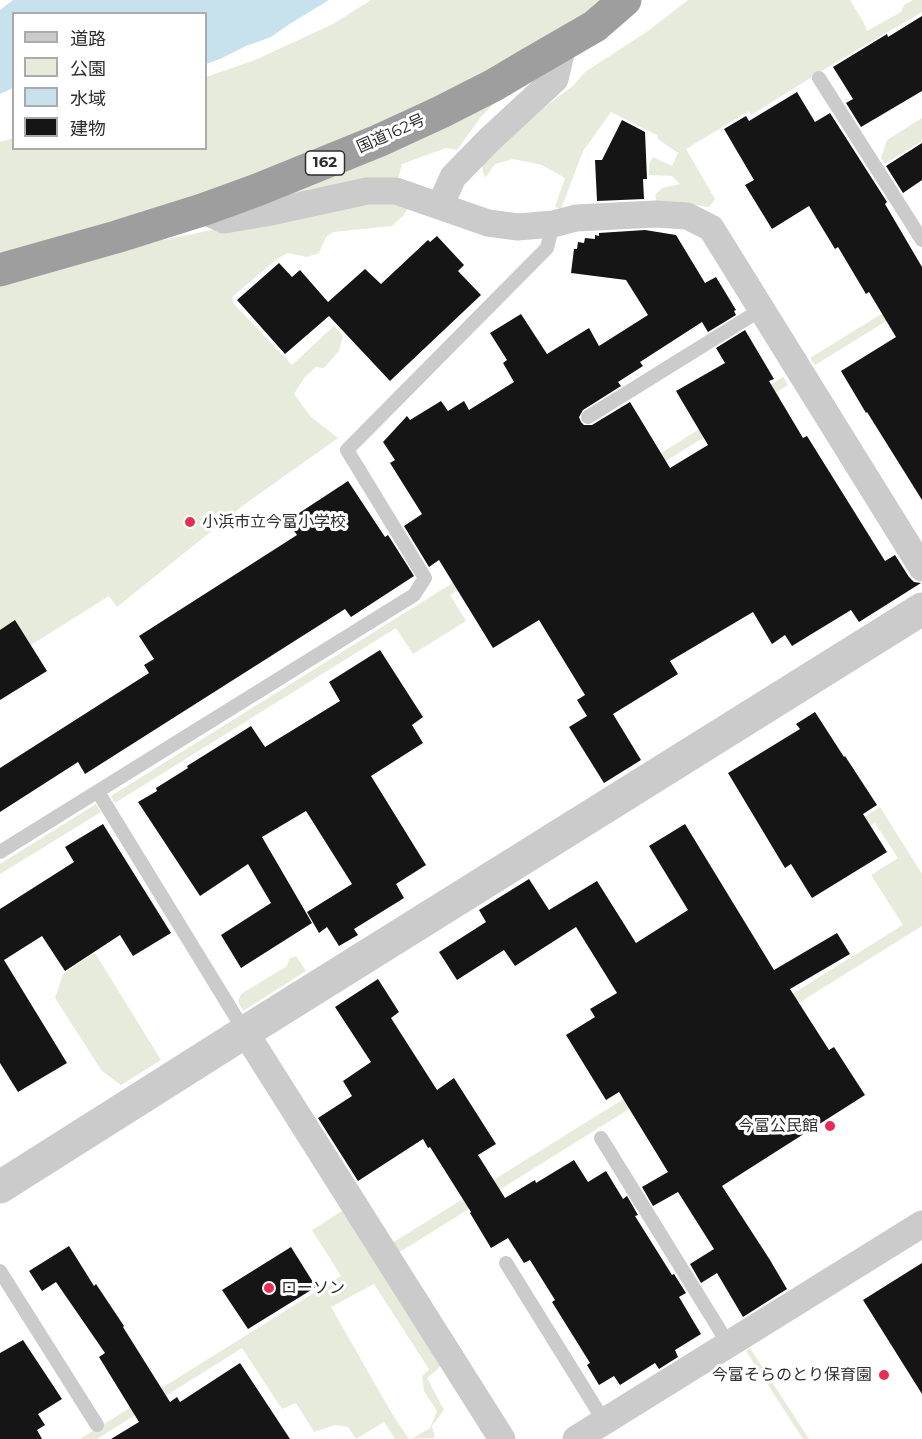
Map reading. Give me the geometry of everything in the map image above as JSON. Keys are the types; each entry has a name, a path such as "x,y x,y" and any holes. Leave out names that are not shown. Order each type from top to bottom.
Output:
{"highway":[{"name":"国道162号","path":"0,270 202,210 378,141 494,85 595,26 625,0"}],"street":[{"path":"440,206 453,177 555,79 563,45"},
{"path":"202,210 224,220 367,191 396,191 488,223 518,227 553,224 576,218 656,214 687,216 711,228 922,568"},
{"path":"0,1187 922,609"},
{"path":"245,1032 502,1439"},
{"path":"576,1439 922,1224"}],"lane":[{"path":"819,78 922,240"},
{"path":"0,852 414,595 425,578 347,450 547,248 553,224"},
{"path":"588,417 762,309"},
{"path":"98,792 245,1032"},
{"path":"601,1138 729,1345"},
{"path":"506,1263 604,1421"},
{"path":"0,1271 97,1425"}],"green space":[{"path":"371,0 601,0 587,13 518,54 430,100 309,155 195,196 0,255 0,142 12,138 12,150 207,150 207,77 255,60 333,24"},
{"path":"688,0 850,0 867,31 901,12 904,5 913,0 922,0 922,12 751,115 749,111 686,149 715,199 709,207 658,206 655,195 662,188 680,184 672,176 649,175 649,164 653,157 672,166 678,153 658,139 657,135 611,112 583,151 561,209 555,207 565,178 542,165 513,159 495,164 485,178 481,164 546,106 573,86 585,72 648,31"},
{"path":"500,97 480,118 457,150 446,148 402,164 397,182 270,206 296,191"},
{"path":"922,118 922,141 885,164 881,158 887,140"},
{"path":"369,198 408,207 404,215 392,226 333,232 326,237 319,253 307,257 288,253 278,258 232,297 233,303 292,365 334,326 343,336 339,351 324,368 316,367 304,378 294,394 311,417 338,438 245,504 117,607 109,596 23,650 0,630 0,285 158,241"},
{"path":"922,289 922,299 815,365 810,358"},
{"path":"783,377 788,385 450,595 466,621 413,654 396,628 115,803 111,796"},
{"path":"96,804 101,812 0,874 0,864"},
{"path":"880,807 922,874 922,926 395,1255 389,1245 903,925 871,875 898,858 875,823 856,835 850,826"},
{"path":"95,953 161,1060 121,1085 102,1071 55,998 63,974"},
{"path":"296,956 306,971 243,1011 238,1001 241,994 287,966 289,959"},
{"path":"345,1209 441,1364 427,1378 444,1410 432,1426 435,1438 411,1439 430,1428 437,1411 424,1391 422,1376 429,1369 374,1284 331,1307 409,1439 395,1439 384,1422 356,1439 348,1427 335,1425 314,1432 296,1403 282,1409 242,1348 97,1439 80,1439 341,1276 312,1230"},
{"path":"750,1348 809,1439 803,1439 746,1351"}],"water":[{"path":"13,0 329,0 271,37 207,64 207,12 12,12 12,88 0,94 0,10"}],"building":[{"path":"922,16 922,91 861,127 846,103 853,99 833,67"},
{"path":"797,92 815,122 830,113 887,202 885,204 922,267 922,500 841,371 896,337 869,292 866,294 838,247 835,249 809,206 772,229 745,185 754,180 724,129 746,116 749,121"},
{"path":"622,120 645,132 647,179 643,179 644,199 597,201 595,160 602,160"},
{"path":"922,143 922,180 903,193 886,166"},
{"path":"645,230 676,235 705,283 716,277 736,310 734,311 736,315 708,332 702,322 640,362 643,366 618,382 621,386 583,410 579,417 581,422 584,425 592,425 630,402 670,468 708,445 676,391 725,363 716,348 745,330 774,379 769,381 803,438 807,436 885,561 895,555 909,577 914,582 921,583 859,622 851,610 792,646 785,635 772,644 753,612 670,661 678,674 613,714 641,760 604,783 569,727 587,716 577,700 585,695 539,620 493,648 439,560 429,567 404,526 422,514 390,463 395,460 383,442 407,416 410,420 441,401 448,411 464,401 469,410 514,382 503,363 507,360 490,333 521,314 547,354 589,328 599,346 648,315 626,280 571,273 574,249 577,249 578,242 584,243 585,238 595,239 595,235 599,236 599,233"},
{"path":"437,236 464,265 458,271 481,295 390,381 329,316 285,354 237,300 279,263 292,277 300,270 328,302 365,269 381,284 428,240 430,242"},
{"path":"348,481 385,537 388,535 414,576 351,617 345,609 85,774 78,762 0,812 0,768 149,673 144,665 154,659 139,636 297,535 287,521"},
{"path":"15,620 47,671 0,700 0,630"},
{"path":"380,650 423,717 412,725 423,743 371,776 426,865 396,884 404,898 354,929 358,935 339,946 327,927 319,933 307,912 352,884 306,811 262,837 312,923 241,968 221,935 271,903 248,864 200,896 138,802 157,791 156,788 188,768 187,766 251,726 265,747 340,701 329,682"},
{"path":"815,712 877,805 863,814 887,852 812,898 791,864 785,868 728,773 800,729 796,724"},
{"path":"103,824 171,933 133,956 120,935 65,971 42,936 4,960 67,1063 18,1092 0,1063 0,909 74,862 65,847"},
{"path":"685,824 774,970 837,933 850,954 790,989 829,1050 834,1047 865,1095 722,1186 787,1289 743,1317 717,1273 701,1283 690,1264 714,1249 678,1192 653,1206 642,1187 668,1172 619,1092 606,1100 566,1035 595,1017 590,1009 617,993 576,927 515,966 504,950 457,980 439,952 486,922 479,910 529,879 549,910 597,881 636,943 688,910 649,846"},
{"path":"378,979 399,1012 391,1018 437,1090 454,1078 496,1144 478,1155 505,1198 535,1180 536,1183 574,1160 588,1182 606,1171 623,1199 627,1196 638,1215 635,1216 686,1293 679,1297 701,1334 675,1350 678,1357 659,1369 655,1363 620,1385 614,1376 599,1385 587,1365 590,1363 552,1302 555,1300 530,1260 524,1263 508,1238 491,1248 471,1212 423,1139 358,1181 318,1118 352,1096 343,1081 371,1062 335,1007"},
{"path":"69,1246 94,1286 96,1284 124,1326 170,1402 177,1397 180,1402 240,1363 290,1439 111,1439 139,1422 99,1357 105,1353 56,1282 42,1291 29,1271"},
{"name":"ローソン","path":"291,1247 316,1287 248,1329 222,1290"},
{"path":"922,1263 922,1394 863,1300"},
{"path":"23,1340 62,1399 38,1414 45,1425 37,1430 42,1439 0,1439 0,1353"}],"place":[{"name":"小浜市立今富小学校","path":"190,522"},
{"name":"今富公民館","path":"830,1126"},
{"name":"ローソン","path":"269,1288"},
{"name":"今富そらのとり保育園","path":"884,1375"}]}
